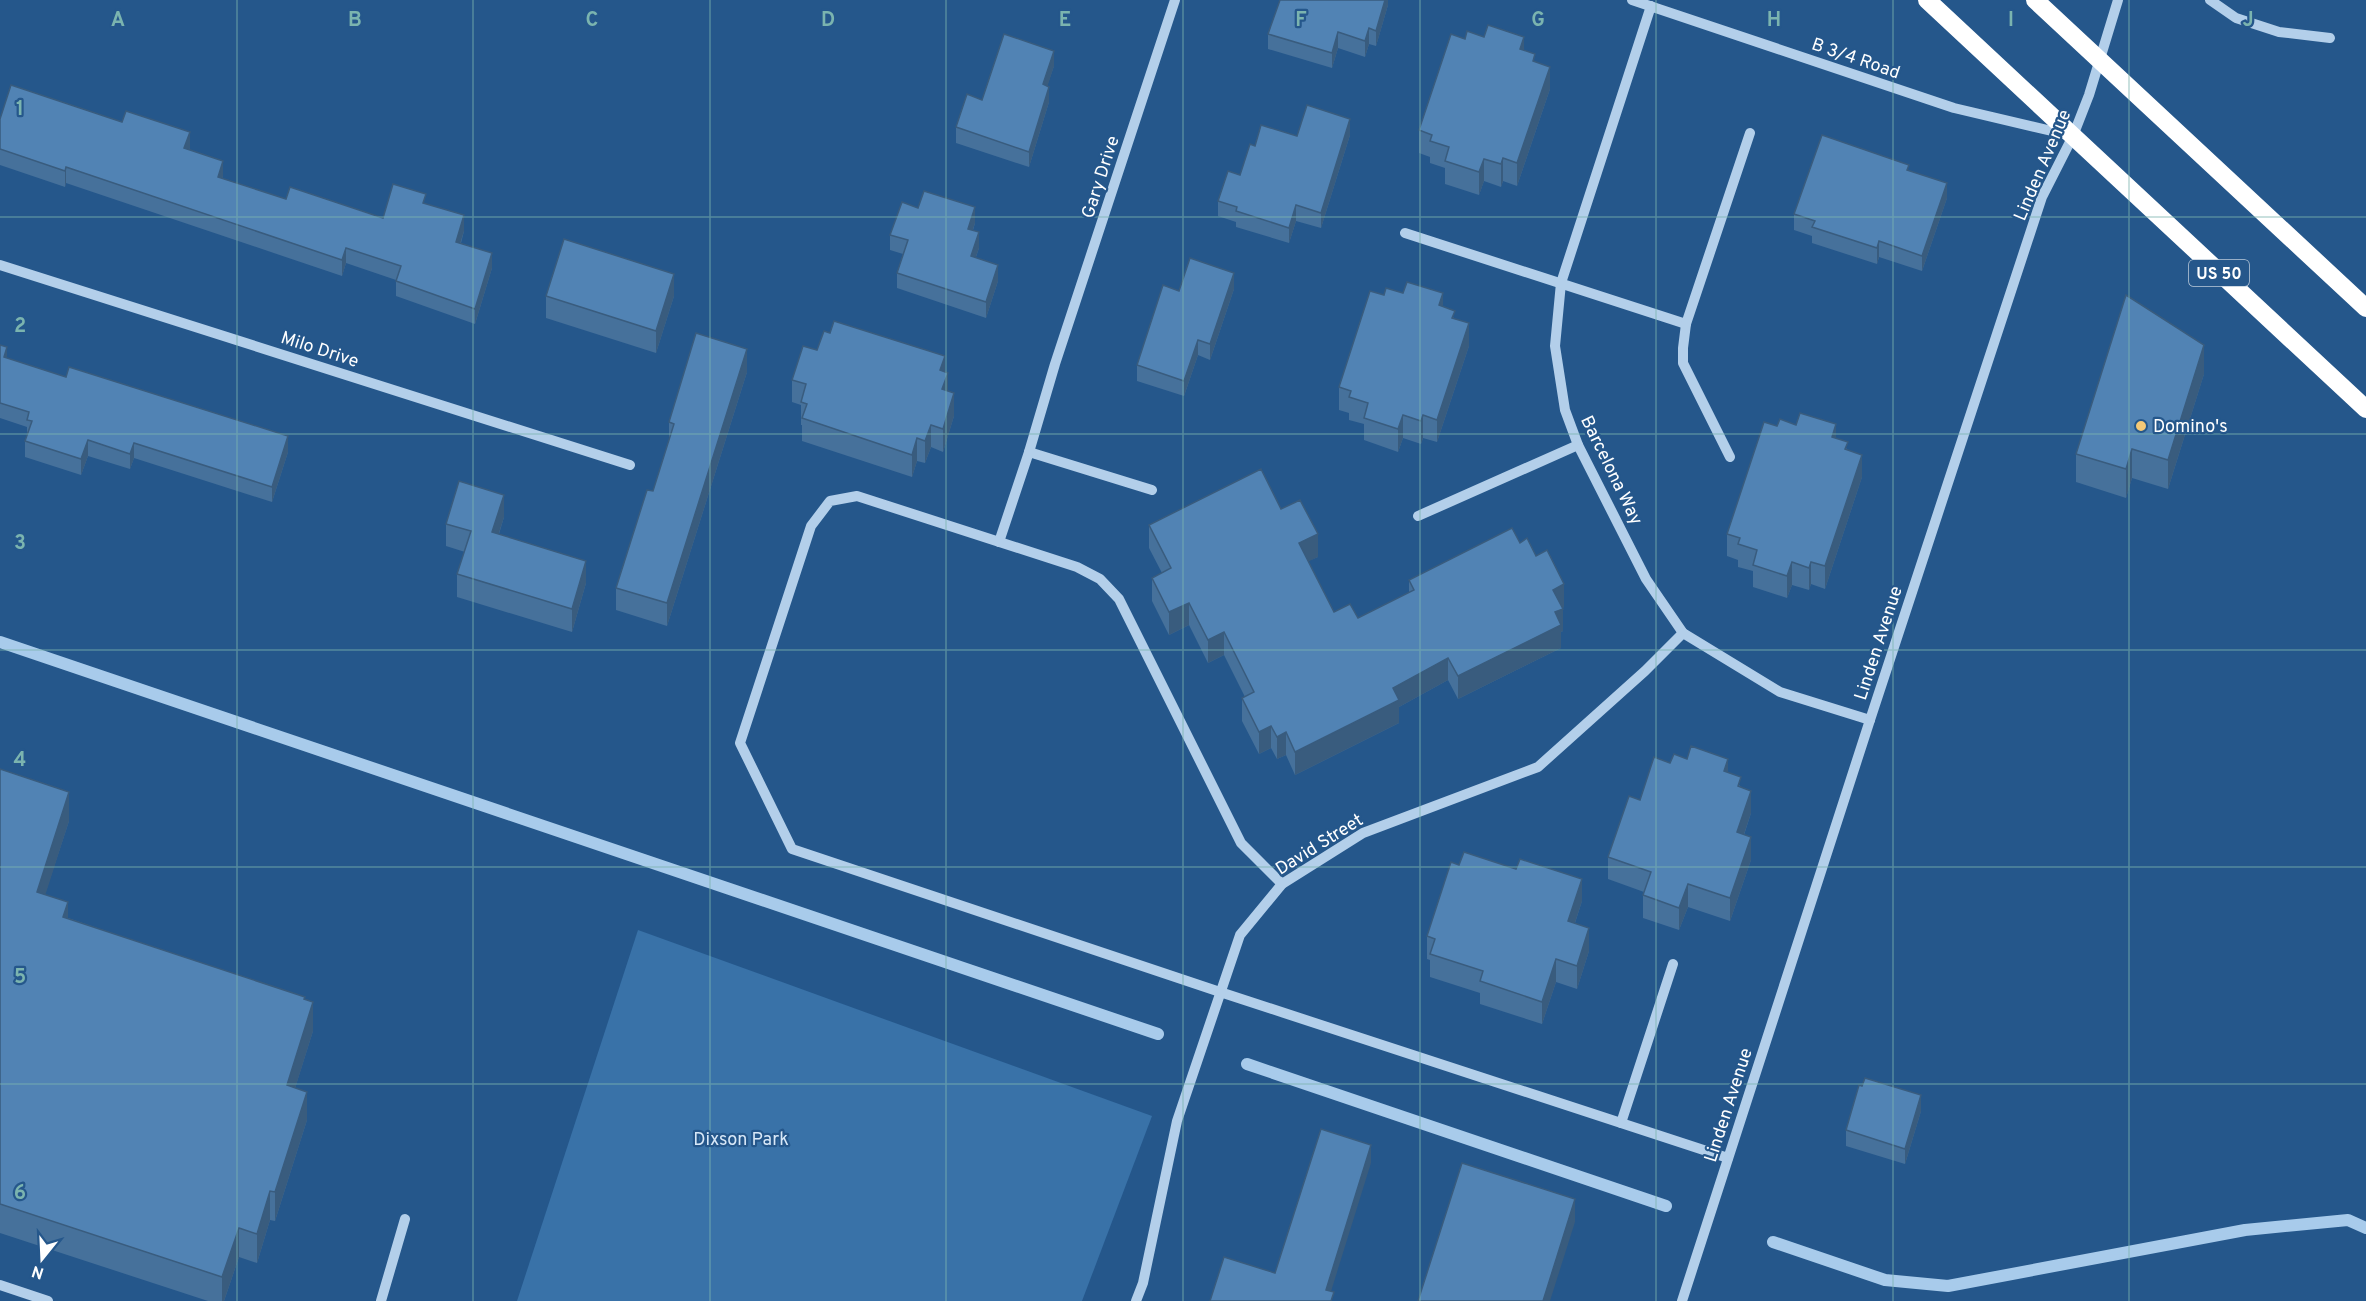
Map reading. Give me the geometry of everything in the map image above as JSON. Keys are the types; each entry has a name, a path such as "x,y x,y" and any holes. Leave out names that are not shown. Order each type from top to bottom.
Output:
{"highway":[{"name":"US 50","path":"1927,0 2366,409"},
{"path":"2035,0 2366,308"}],"street":[{"name":"Gary Drive","path":"999,542 1175,0"},
{"name":"B 3/4 Road","path":"1632,0 1954,108 2073,136"},
{"name":"Linden Avenue","path":"1682,1301 1870,720 2043,197 2073,136 2118,0"},
{"path":"2210,0 2236,18 2279,32 2330,38"},
{"name":"Barcelona Way","path":"1651,6 1561,283 1555,346 1565,410 1578,445 1646,579 1683,633 1780,692 1870,720"},
{"path":"1730,457 1683,363 1683,348 1686,324 1750,133"},
{"path":"1405,233 1686,324"},
{"name":"Milo Drive","path":"0,265 630,465"},
{"path":"1418,516 1578,445"},
{"path":"1029,452 1152,490"},
{"path":"1282,884 1240,843 1119,599 1100,579 1077,567 857,496 830,501 810,526 740,743 792,849 1728,1158"},
{"name":"David Street","path":"1136,1301 1143,1283 1177,1121 1240,935 1282,884 1363,833 1538,767 1645,671 1683,633"},
{"path":"1621,1123 1673,964"},
{"path":"381,1301 405,1219"},
{"path":"0,1285 48,1301"}],"green space":[{"name":"Dixson Park","path":"638,930 1152,1116 1082,1301 517,1301"}],"building":[{"path":"1280,0 1385,0 1376,31 1369,28 1365,41 1338,32 1332,53 1268,34"},
{"path":"1488,25 1524,37 1520,49 1535,54 1533,61 1550,67 1517,163 1503,158 1501,164 1484,159 1479,172 1445,161 1449,147 1430,141 1432,135 1419,130 1451,34 1465,39 1467,31 1484,37"},
{"path":"1004,34 1054,51 1043,84 1049,87 1029,152 956,127 967,94 982,100"},
{"path":"11,85 122,122 126,111 190,132 184,148 223,161 218,177 286,199 290,187 383,218 393,184 426,194 423,203 464,215 456,242 492,253 475,309 396,281 401,266 346,248 342,260 66,167 65,171 0,149 0,119"},
{"path":"1307,105 1350,119 1321,213 1296,205 1289,228 1236,211 1237,207 1218,201 1228,171 1240,175 1250,144 1255,146 1261,125 1297,136"},
{"path":"1822,135 1909,165 1907,170 1947,183 1922,256 1879,241 1877,248 1812,227 1815,221 1794,214"},
{"path":"924,191 975,207 968,229 979,232 971,256 998,265 986,302 897,273 908,240 890,235 902,202 918,208"},
{"path":"564,239 674,274 656,331 546,296"},
{"path":"1190,258 1234,273 1210,344 1198,340 1184,381 1137,365 1163,285 1179,291"},
{"path":"1407,282 1443,293 1439,305 1455,311 1452,318 1469,323 1437,420 1423,415 1421,421 1403,415 1398,429 1364,418 1368,403 1349,397 1351,391 1339,387 1370,291 1384,295 1386,288 1403,293"},
{"name":"Domino's","path":"2126,295 2204,345 2168,460 2132,449 2126,469 2076,454"},
{"path":"834,321 945,356 940,370 948,373 942,389 954,393 943,429 931,425 925,441 917,438 912,455 802,418 807,404 801,402 806,384 792,380 803,346 817,350 824,331 830,333"},
{"path":"696,333 747,349 667,603 616,588 647,490 653,491 674,424 669,422"},
{"path":"0,345 7,347 4,357 66,377 69,367 288,436 272,487 134,443 130,454 88,440 81,459 25,441 32,421 27,420 29,412 0,403"},
{"path":"1800,413 1836,424 1832,437 1848,442 1845,449 1862,455 1825,566 1811,562 1809,568 1792,562 1787,576 1753,565 1757,550 1738,544 1740,538 1727,534 1764,422 1777,426 1780,419 1796,425"},
{"path":"1261,469 1281,509 1300,500 1318,534 1299,543 1334,612 1350,604 1358,618 1414,590 1409,580 1512,528 1520,543 1527,538 1536,556 1547,550 1564,584 1553,590 1563,609 1555,612 1561,625 1458,676 1448,658 1393,688 1399,700 1295,752 1286,732 1277,737 1271,726 1259,732 1242,698 1254,692 1224,632 1208,640 1189,603 1169,612 1152,578 1171,568 1149,525"},
{"path":"459,481 504,495 492,532 586,561 572,609 457,574 471,531 446,524"},
{"path":"1691,746 1728,759 1724,771 1741,777 1738,786 1751,791 1737,832 1751,837 1730,898 1688,884 1679,908 1643,895 1651,872 1608,857 1629,796 1640,800 1654,757 1670,763 1674,754 1687,759"},
{"path":"0,769 69,792 37,892 68,902 63,917 305,997 304,999 313,1002 287,1085 307,1092 275,1192 270,1191 257,1234 239,1228 222,1277 0,1204"},
{"path":"1464,852 1516,869 1520,859 1582,879 1568,921 1589,928 1577,966 1556,959 1542,1002 1480,981 1483,971 1430,954 1435,939 1427,936 1451,862 1459,865"},
{"path":"1865,1078 1921,1095 1905,1149 1846,1130 1859,1085 1862,1086"},
{"path":"1321,1129 1371,1145 1326,1290 1334,1292 1331,1301 1210,1301 1224,1257 1275,1273"},
{"path":"1462,1163 1575,1199 1543,1301 1418,1301"}],"waterway":[{"path":"0,642 1158,1034"},
{"path":"1247,1064 1666,1206"},
{"path":"1773,1242 1885,1280 1948,1286 2245,1230 2348,1220 2366,1228"}],"place":[{"name":"Domino's","path":"2141,426"}]}
